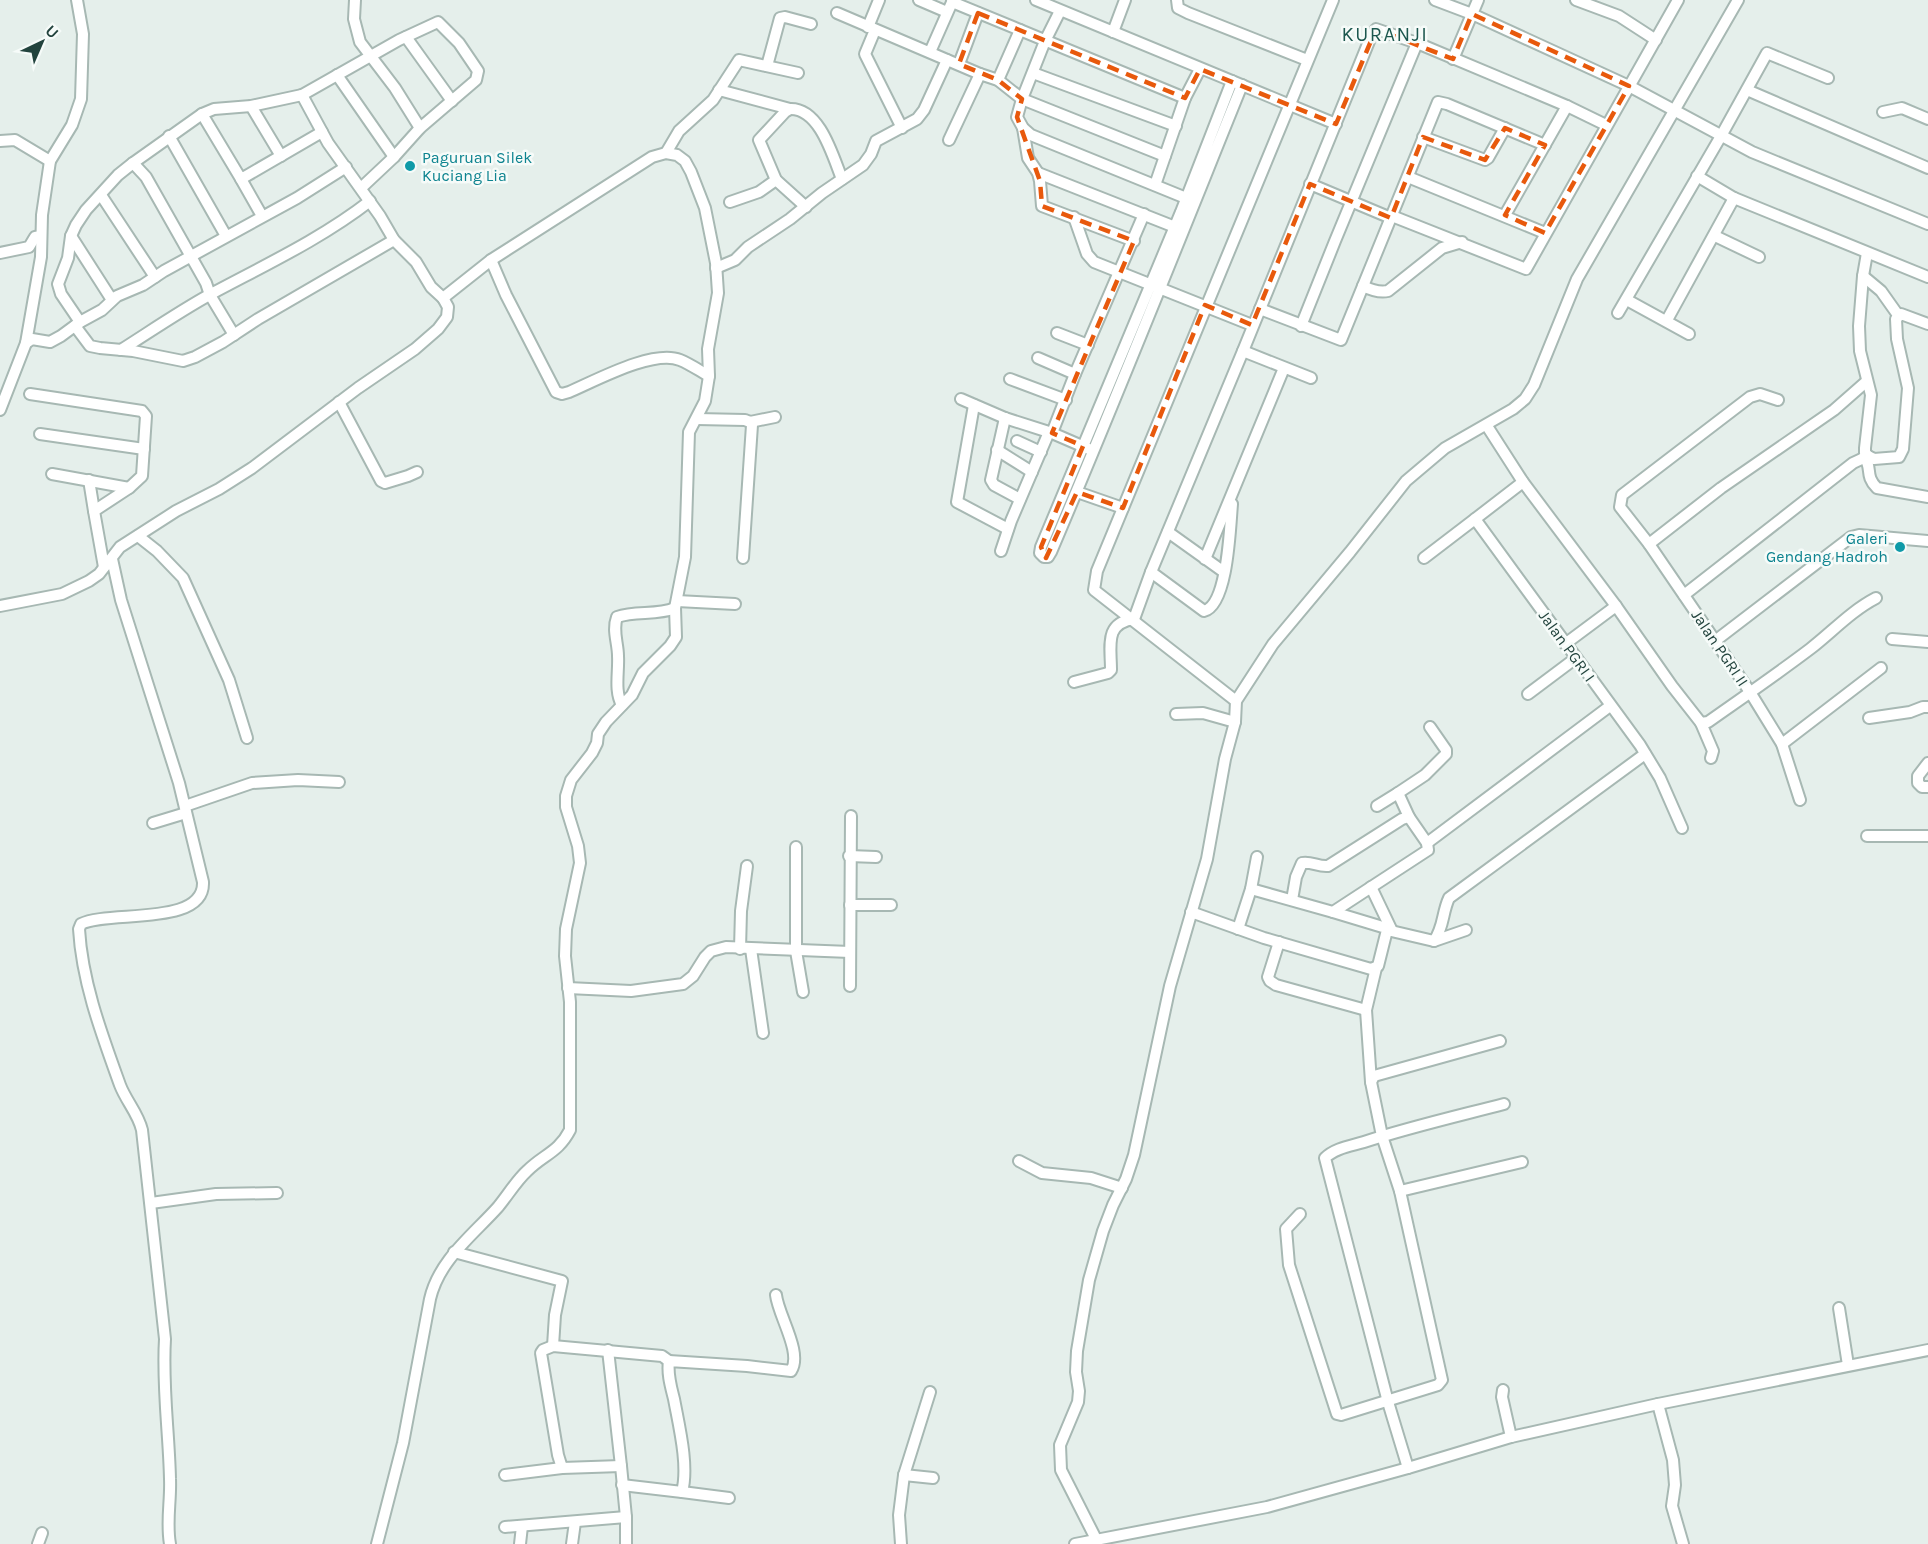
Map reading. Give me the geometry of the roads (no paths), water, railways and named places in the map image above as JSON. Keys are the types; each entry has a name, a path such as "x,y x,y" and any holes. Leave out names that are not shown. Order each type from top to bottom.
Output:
{"street":[{"path":"0,410 26,343 41,256 42,215 50,161 72,125 81,99 83,34 76,0"},
{"path":"355,0 354,19 360,42 395,88 420,128"},
{"path":"879,0 865,54 902,128"},
{"path":"919,0 951,5 978,13 1185,98"},
{"path":"1036,0 1336,124"},
{"path":"1113,32 1125,0"},
{"path":"1177,0 1178,8 1307,60"},
{"path":"1236,701 1094,590 1097,571 1288,104 1333,0"},
{"path":"1435,0 1472,14 1629,86 1752,152 1928,224"},
{"path":"1453,59 1478,0"},
{"path":"1576,0 1619,16 1656,40"},
{"path":"1310,184 1462,242 1524,269 1678,0"},
{"path":"1096,1539 1061,1470 1059,1455 1064,1434 1078,1402 1077,1351 1089,1280 1103,1231 1134,1155 1170,986 1207,859 1225,759 1235,722 1236,701 1273,644 1406,481 1445,448 1487,426 1525,399 1534,385 1571,291 1738,0"},
{"path":"930,52 951,5"},
{"path":"1060,11 1045,41 1017,117 1023,128 1028,158 1038,173 1042,206 1134,241"},
{"path":"837,13 998,80 1022,99 1165,156"},
{"path":"959,64 978,13"},
{"path":"767,66 780,18 785,17 811,24"},
{"path":"361,188 420,128 478,75 473,61 454,37 438,22 406,37 302,95 251,106 214,109 202,114 169,136 133,163 86,210 71,236 68,258 58,284 61,294 90,346 183,361 195,357 234,335 394,240"},
{"path":"1134,620 1151,572 1252,325 1376,29 1417,43 1606,125"},
{"path":"998,80 1020,30"},
{"path":"406,37 452,101"},
{"path":"1301,326 1417,43"},
{"path":"1618,313 1767,53 1828,78"},
{"path":"666,153 674,137 713,100 739,60 798,74"},
{"path":"716,268 735,260 748,248 863,165 876,141 916,119 924,110 947,60"},
{"path":"1155,185 1185,98 1200,69"},
{"path":"1033,72 1176,126"},
{"path":"949,140 980,74"},
{"path":"337,75 394,157"},
{"path":"1155,287 1174,227 1237,83"},
{"path":"1088,448 1077,492 1051,552 1048,557 1044,557 1040,553 1041,547 1088,448 1237,83"},
{"path":"719,90 796,109 818,123 842,179"},
{"path":"1747,90 1928,168"},
{"path":"0,606 68,591 89,581 120,548 184,506 219,489 252,468 339,402 415,349 438,329 447,317 448,307 443,298 431,287 416,262 394,240 322,132 302,95"},
{"path":"1260,309 1341,340 1437,104 1441,102 1545,145"},
{"path":"251,106 281,156"},
{"path":"1505,215 1566,106"},
{"path":"790,109 759,140 776,180 806,207"},
{"path":"1883,112 1906,109 1928,119"},
{"path":"202,114 262,216"},
{"path":"1023,128 1031,135 1186,198"},
{"path":"1424,137 1485,160 1505,128"},
{"path":"242,179 322,132"},
{"path":"169,136 226,236"},
{"path":"0,141 15,140 50,161"},
{"path":"377,1544 403,1443 432,1289 454,1252 485,1221 524,1173 564,1143 570,1130 570,1002 565,956 566,929 580,862 578,846 566,807 566,796 570,780 592,753 598,734 632,695 643,673 676,637 676,604 685,557 689,432 705,401 709,376 708,349 718,293 716,268 705,208 691,172 685,161 677,155 666,153 652,157 491,260 443,298"},
{"path":"133,163 147,177 234,335"},
{"path":"26,343 32,339 50,342 102,310 112,300 304,194 346,167"},
{"path":"1038,173 1174,227"},
{"path":"1697,176 1734,198 1928,277"},
{"path":"1408,177 1545,233"},
{"path":"730,202 759,192 776,180"},
{"path":"101,195 155,277"},
{"path":"1667,320 1734,198"},
{"path":"121,350 210,295 265,267 370,201"},
{"path":"1001,551 1020,499 1066,400 1144,214"},
{"path":"1074,217 1087,254 1094,262 1252,325"},
{"path":"0,253 29,247 35,237 41,236"},
{"path":"71,236 112,300"},
{"path":"1715,236 1759,257"},
{"path":"1363,286 1383,292 1388,291 1442,249 1462,242"},
{"path":"1867,253 1863,276 1860,343 1871,395 1865,448 1868,475 1877,488 1928,496"},
{"path":"491,260 506,295 556,392 562,394 569,392 643,361 670,357 681,360 709,376"},
{"path":"1863,276 1881,291 1898,315"},
{"path":"1627,300 1689,334"},
{"path":"1898,315 1901,314 1928,324"},
{"path":"1684,595 1853,463 1866,457 1899,458 1904,449 1908,388 1897,339 1898,315"},
{"path":"1057,333 1088,345"},
{"path":"1243,351 1311,378"},
{"path":"1038,358 1075,374"},
{"path":"1205,559 1284,368"},
{"path":"1010,379 1066,400"},
{"path":"1649,544 1721,488 1834,410 1867,381"},
{"path":"30,394 142,411 147,419 142,476 129,488 94,511"},
{"name":"Jalan PGRI II","path":"1778,400 1760,394 1750,397 1622,495 1620,507 1684,595 1750,692 1782,744 1800,800"},
{"path":"961,399 1005,418 1051,432 1088,448"},
{"path":"339,402 381,481 385,483 417,472"},
{"path":"974,405 957,502 1008,529"},
{"path":"697,419 750,422 776,417"},
{"path":"1005,418 992,483 1020,499"},
{"path":"743,558 752,438 750,422"},
{"path":"1487,426 1522,482 1701,723 1709,737 1713,751 1711,758"},
{"path":"40,434 144,449"},
{"path":"1017,441 1041,452"},
{"path":"998,450 1032,472"},
{"path":"52,474 129,488"},
{"path":"89,480 94,511 108,563 179,783 203,890 199,898 192,903 169,912 95,920 81,924 79,929 92,1002 121,1088 141,1125 165,1339 163,1366 168,1407 170,1480 167,1517 170,1544"},
{"path":"1424,558 1522,482"},
{"path":"1077,492 1123,508"},
{"path":"1151,572 1204,611 1214,605 1224,572 1233,492"},
{"name":"Jalan PGRI I","path":"1475,519 1645,754 1660,778 1682,828"},
{"path":"1168,532 1224,572"},
{"path":"1715,641 1851,537 1859,535 1928,541"},
{"path":"138,536 157,550 183,578 229,680 247,738"},
{"path":"1701,723 1707,722 1750,692 1809,649 1863,605 1876,598"},
{"path":"622,705 618,699 618,656 614,625 617,617 624,614 666,612 676,604 735,604"},
{"path":"1565,644 1616,606"},
{"path":"1074,681 1108,673 1111,669 1111,635 1117,624 1134,620"},
{"path":"1892,639 1928,642"},
{"path":"1528,694 1576,658"},
{"path":"1782,744 1881,668"},
{"path":"1426,843 1610,705"},
{"path":"1869,718 1928,707"},
{"path":"1176,714 1203,713 1235,722"},
{"path":"1377,806 1425,775 1446,754 1446,750 1430,727"},
{"path":"1434,941 1441,930 1449,898 1645,754"},
{"path":"1928,763 1918,776 1918,783 1928,788"},
{"path":"153,823 252,783 297,780 339,782"},
{"path":"1333,912 1428,850 1398,794"},
{"path":"850,986 851,816"},
{"path":"1292,900 1298,868 1302,863 1307,862 1320,867 1328,866 1402,819 1409,817"},
{"path":"1867,836 1928,836"},
{"path":"796,847 796,951 803,992"},
{"path":"849,856 876,857"},
{"path":"1238,929 1251,889 1257,857"},
{"path":"747,866 741,911 762,1033"},
{"path":"1300,1214 1286,1229 1289,1265 1337,1414 1341,1415 1432,1388 1442,1380 1401,1191 1382,1136 1371,1082 1366,1010 1376,968 1390,930 1371,887"},
{"path":"1251,889 1434,941 1466,930"},
{"path":"850,905 891,905"},
{"path":"1191,912 1279,942 1371,969 1376,968"},
{"path":"1279,942 1268,977 1270,981 1276,985 1366,1010"},
{"path":"568,988 631,991 683,984 693,976 711,951 726,947 850,952"},
{"path":"1371,1082 1374,1076 1500,1041"},
{"path":"1408,1468 1388,1402 1325,1158 1330,1153 1382,1136 1504,1104"},
{"path":"1019,1161 1042,1173 1091,1178 1122,1188"},
{"path":"1401,1191 1522,1162"},
{"path":"151,1203 216,1194 277,1193"},
{"path":"454,1252 561,1281 555,1315 553,1346"},
{"path":"562,1468 541,1353 543,1350 553,1346 608,1350 662,1356 669,1362 747,1365 791,1371 793,1352 788,1330 777,1307 776,1295"},
{"path":"1839,1308 1848,1365"},
{"path":"608,1350 626,1517 626,1544"},
{"path":"1075,1544 1267,1507 1511,1437 1658,1404 1928,1350"},
{"path":"669,1362 684,1463 685,1481 682,1492"},
{"path":"1503,1390 1511,1437"},
{"path":"902,1544 899,1515 904,1475 930,1392"},
{"path":"1658,1404 1673,1460 1675,1485 1672,1506 1683,1544"},
{"path":"505,1475 562,1468 621,1466"},
{"path":"904,1475 933,1478"},
{"path":"622,1485 729,1498"},
{"path":"505,1527 626,1517"},
{"path":"572,1544 575,1522"},
{"path":"520,1544 522,1526"},
{"path":"38,1544 42,1533"}],"place":[{"name":"Paguruan Silek Kuciang Lia","path":"410,166"},
{"name":"Galeri Gendang Hadroh","path":"1900,547"}],"district":[{"name":"KURANJI","path":"1385,34"}]}
